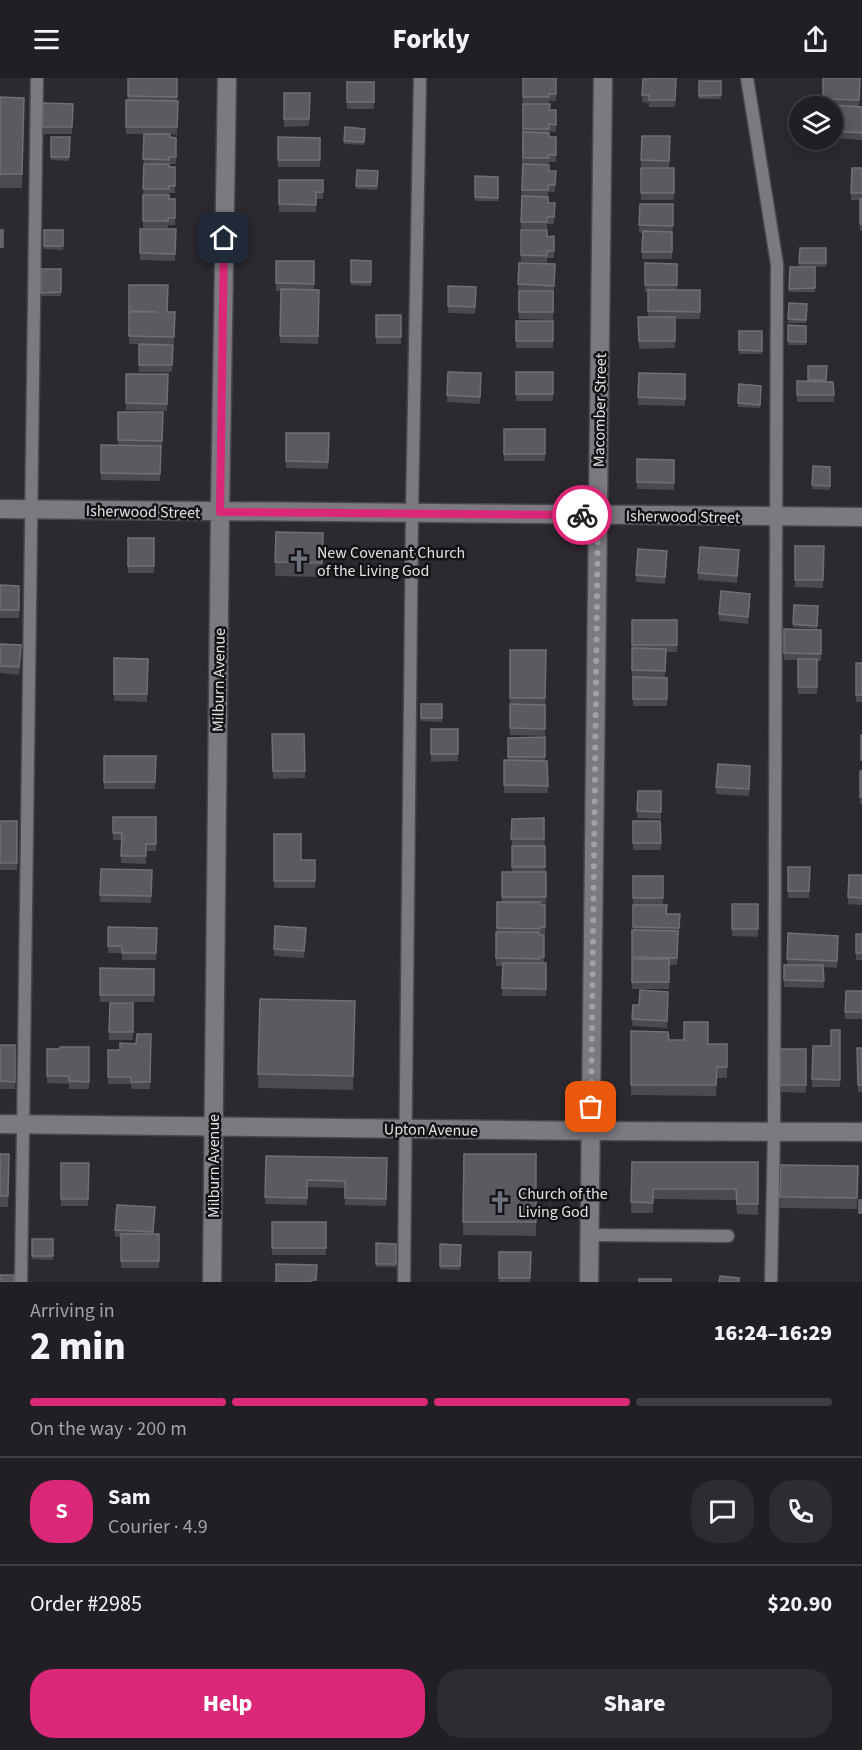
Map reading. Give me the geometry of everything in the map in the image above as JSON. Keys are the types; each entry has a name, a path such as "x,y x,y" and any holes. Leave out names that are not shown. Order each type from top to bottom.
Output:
{"street":[{"name":"Milburn Avenue","path":"212,1282 227,78"},
{"name":"Macomber Street","path":"589,1282 603,78"},
{"name":"Isherwood Street","path":"0,509 862,517"},
{"name":"Upton Avenue","path":"0,1124 862,1132"}],"lane":[{"path":"21,1282 37,78"},
{"path":"404,1282 412,513 420,78"},
{"path":"747,78 777,264 778,517 771,1282"},
{"path":"590,1235 728,1236"}],"building":[{"path":"128,78 177,78 177,97 128,96"},
{"path":"523,78 556,78 556,94 549,94 549,97 523,97"},
{"path":"676,78 675,100 649,100 649,95 642,95 643,79"},
{"path":"823,78 860,78 859,100 843,100 843,96 823,96"},
{"path":"699,81 721,81 721,95 699,96"},
{"path":"347,82 374,82 374,102 347,102"},
{"path":"284,93 310,93 309,119 284,119"},
{"path":"0,97 24,98 22,174 0,174"},
{"path":"126,100 178,101 177,127 126,127"},
{"path":"43,103 73,104 72,127 42,127"},
{"path":"523,104 550,104 549,110 556,110 556,125 549,124 549,129 523,129"},
{"path":"843,106 862,107 862,133 843,132"},
{"path":"345,127 365,129 364,142 344,141"},
{"path":"523,132 549,133 549,137 556,137 556,155 548,155 549,158 523,158"},
{"path":"144,134 170,134 170,137 176,138 176,157 169,157 169,160 143,159"},
{"path":"642,136 670,136 669,161 641,160"},
{"path":"51,137 70,137 69,157 51,157"},
{"path":"278,137 320,138 320,160 278,160"},
{"path":"144,164 169,164 169,167 175,167 175,186 168,186 169,189 143,189"},
{"path":"523,164 549,165 549,171 556,171 555,185 548,185 548,190 522,190"},
{"path":"641,168 674,168 674,193 641,193"},
{"path":"852,168 862,168 862,193 851,193"},
{"path":"357,170 378,171 377,186 356,186"},
{"path":"475,176 498,177 498,198 475,197"},
{"path":"279,180 323,180 323,192 316,192 316,205 279,204"},
{"path":"143,195 169,195 169,199 175,199 175,218 168,218 168,221 143,221"},
{"path":"522,196 548,197 548,203 555,203 554,217 547,217 547,222 521,222"},
{"path":"860,199 862,199 862,224 860,224"},
{"path":"640,204 673,204 673,226 639,225"},
{"path":"140,229 176,229 175,254 140,253"},
{"path":"0,230 3,230 3,247 0,247"},
{"path":"44,230 63,230 63,246 44,246"},
{"path":"521,230 547,230 547,237 554,236 554,251 547,251 547,256 521,255"},
{"path":"643,231 672,232 672,252 642,252"},
{"path":"800,248 826,248 826,263 799,263"},
{"path":"351,260 371,261 371,282 351,282"},
{"path":"276,261 314,261 314,284 276,283"},
{"path":"519,263 555,264 554,286 518,284"},
{"path":"645,263 677,264 677,285 645,285"},
{"path":"790,267 815,267 815,288 789,289"},
{"path":"41,269 61,269 61,292 41,293"},
{"path":"129,285 168,285 167,312 175,312 174,337 129,336 129,312 157,312 129,311"},
{"path":"448,286 476,287 475,307 448,306"},
{"path":"281,289 319,290 318,336 280,336"},
{"path":"648,290 700,290 700,312 648,311"},
{"path":"519,291 553,291 553,312 519,312"},
{"path":"789,303 807,304 806,320 788,319"},
{"path":"376,315 401,315 401,337 376,337"},
{"path":"638,317 675,317 675,341 639,341"},
{"path":"516,321 553,321 553,341 516,341"},
{"path":"788,325 806,326 806,342 788,341"},
{"path":"739,331 762,331 762,351 739,350"},
{"path":"139,344 173,345 172,365 139,365"},
{"path":"808,366 827,366 826,380 808,380"},
{"path":"448,372 481,373 480,397 447,395"},
{"path":"516,372 553,372 553,394 516,394"},
{"path":"639,373 685,374 685,399 638,397"},
{"path":"126,374 168,374 167,404 126,403"},
{"path":"797,381 833,382 834,395 797,395"},
{"path":"739,384 761,386 760,405 738,403"},
{"path":"118,412 163,412 162,441 118,440"},
{"path":"504,429 545,429 545,454 504,454"},
{"path":"286,433 329,433 328,462 286,461"},
{"path":"101,445 161,446 160,474 101,473"},
{"path":"637,459 674,460 674,483 637,482"},
{"path":"813,466 830,467 830,486 812,485"},
{"path":"276,532 323,533 322,563 275,562"},
{"path":"128,538 154,538 154,566 128,566"},
{"path":"795,546 824,546 823,580 795,580"},
{"path":"700,547 739,550 737,576 698,573"},
{"path":"638,549 667,551 665,577 636,575"},
{"path":"0,585 19,586 19,610 0,610"},
{"path":"721,591 750,594 748,617 719,614"},
{"path":"794,605 818,606 817,626 793,624"},
{"path":"632,620 677,620 677,645 632,645"},
{"path":"784,629 821,630 821,654 784,653"},
{"path":"0,644 21,645 19,667 0,666"},
{"path":"632,648 666,649 665,671 632,670"},
{"path":"510,650 546,650 545,698 510,698"},
{"path":"114,658 148,659 147,694 114,694"},
{"path":"798,659 817,659 817,687 798,687"},
{"path":"856,663 862,663 862,695 856,695"},
{"path":"633,677 667,678 667,699 633,699"},
{"path":"421,704 442,704 442,718 421,718"},
{"path":"510,704 545,705 545,729 510,728"},
{"path":"431,729 458,729 458,754 431,754"},
{"path":"272,734 304,734 305,771 273,771"},
{"path":"862,735 862,760 861,760"},
{"path":"545,737 545,757 508,757 508,738"},
{"path":"104,756 156,756 155,782 104,782"},
{"path":"504,760 547,761 548,786 504,785"},
{"path":"718,764 750,766 749,789 716,787"},
{"path":"860,771 862,771 862,797 860,797"},
{"path":"638,791 661,791 661,812 637,811"},
{"path":"113,817 156,817 156,844 146,844 146,856 121,856 122,833 113,833"},
{"path":"544,818 544,839 511,839 512,819"},
{"path":"0,821 17,821 17,863 0,863"},
{"path":"633,821 660,821 661,843 633,843"},
{"path":"274,834 301,834 301,860 315,860 315,881 274,881"},
{"path":"512,846 545,846 545,867 512,867"},
{"path":"788,867 810,867 809,891 788,891"},
{"path":"101,869 152,870 151,896 100,895"},
{"path":"502,872 546,872 546,897 502,897"},
{"path":"849,875 862,875 862,898 848,897"},
{"path":"633,876 663,876 663,898 633,898"},
{"path":"497,902 540,902 540,905 545,905 545,927 540,927 540,929 497,928"},
{"path":"732,904 758,904 758,929 732,929"},
{"path":"633,905 667,905 666,914 680,914 679,928 633,927"},
{"path":"275,926 306,928 304,951 274,949"},
{"path":"108,927 157,928 156,953 122,953 122,946 108,946"},
{"path":"632,930 678,931 677,958 632,957"},
{"path":"496,932 539,932 539,935 544,935 544,957 539,957 539,959 496,958"},
{"path":"788,933 838,936 837,961 787,959"},
{"path":"856,934 862,934 862,953 856,953"},
{"path":"632,959 669,959 669,982 632,982"},
{"path":"503,963 546,963 546,989 502,988"},
{"path":"784,965 823,965 824,981 784,980"},
{"path":"100,968 154,969 154,995 100,995"},
{"path":"640,990 668,992 667,1021 632,1019 633,1005 639,1005"},
{"path":"846,991 862,991 862,1012 845,1012"},
{"path":"260,999 355,1001 353,1076 258,1074"},
{"path":"110,1003 133,1003 133,1032 109,1032"},
{"path":"684,1022 708,1022 708,1044 727,1044 727,1067 717,1067 716,1085 631,1085 631,1031 668,1032 669,1040 684,1040"},
{"path":"831,1030 840,1030 840,1080 812,1079 813,1046 831,1046"},
{"path":"137,1034 151,1034 150,1082 131,1082 131,1077 108,1077 108,1050 120,1050 120,1043 136,1044"},
{"path":"0,1045 15,1045 15,1082 0,1081"},
{"path":"60,1047 89,1047 89,1082 69,1081 69,1076 47,1076 47,1049 60,1049"},
{"path":"857,1048 862,1048 862,1085 858,1085"},
{"path":"780,1049 806,1049 806,1085 780,1085"},
{"path":"0,1154 9,1154 8,1196 0,1196"},
{"name":"Church of the Living God","path":"464,1154 536,1154 536,1222 463,1222"},
{"path":"266,1156 387,1158 386,1199 345,1198 345,1181 307,1180 307,1198 265,1197"},
{"path":"632,1162 758,1162 758,1204 737,1204 736,1189 653,1189 653,1203 631,1202"},
{"path":"61,1163 89,1163 88,1199 61,1199"},
{"path":"781,1165 858,1166 857,1198 780,1197"},
{"path":"859,1200 862,1200 862,1213 859,1213"},
{"path":"117,1205 155,1207 153,1232 115,1230"},
{"path":"272,1222 326,1222 326,1248 272,1248"},
{"path":"121,1234 159,1234 159,1261 121,1261"},
{"path":"32,1239 53,1239 53,1256 32,1256"},
{"path":"376,1243 396,1244 396,1264 376,1264"},
{"path":"440,1244 461,1245 460,1266 440,1266"},
{"path":"499,1252 531,1252 530,1278 499,1278"},
{"path":"276,1264 317,1265 316,1280 276,1282"},
{"path":"0,1275 14,1275 14,1282 0,1282"},
{"path":"720,1276 739,1278 739,1282 719,1282"},
{"path":"639,1279 671,1279 671,1282 639,1282"}],"way so far":[{"path":"582,515 598,515 591,1107"}],"place":[{"name":"New Covenant Church of the Living God","path":"299,561"},
{"name":"Church of the Living God","path":"500,1202"}],"route":[{"path":"224,238 220,512 582,515"}]}
